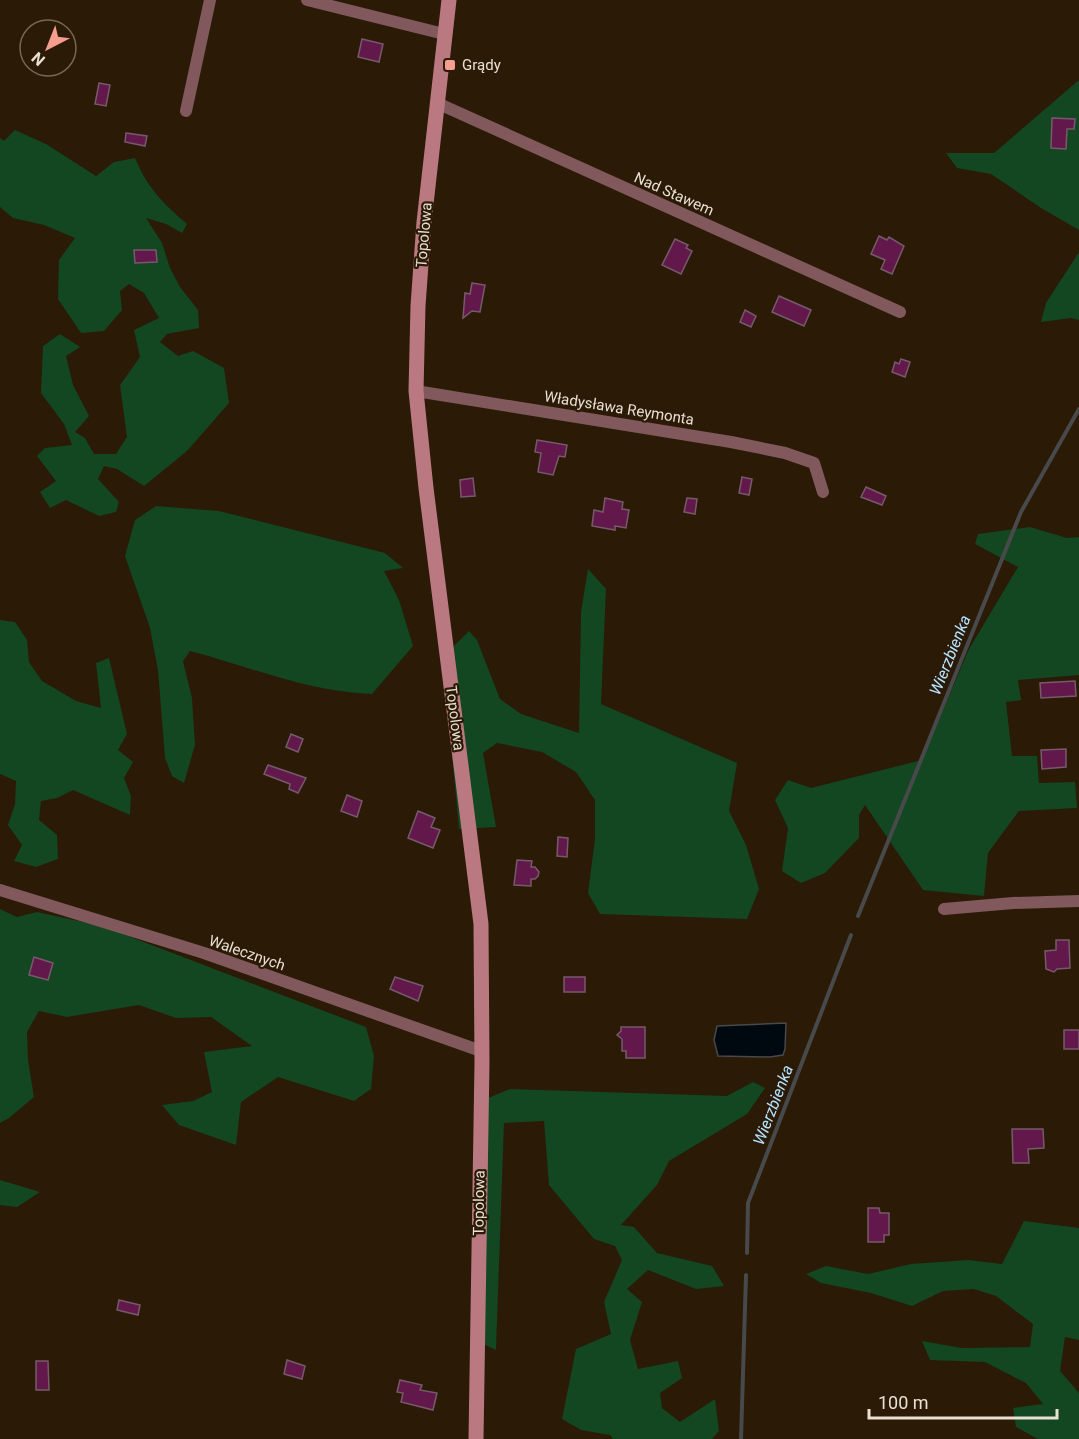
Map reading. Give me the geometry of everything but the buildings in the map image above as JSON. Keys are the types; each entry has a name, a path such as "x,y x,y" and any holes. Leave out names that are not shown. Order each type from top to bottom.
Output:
{"street":[{"path":"186,111 210,0"},
{"path":"307,0 444,34"},
{"name":"Topolowa","path":"449,0 424,222 418,306 416,391 426,488 481,924 476,1439"},
{"name":"Nad Stawem","path":"437,103 900,312"},
{"name":"Władysława Reymonta","path":"416,391 731,442 785,453 814,463 823,492"},
{"name":"Walecznych","path":"0,890 204,953 481,1051"},
{"path":"944,909 1013,903 1079,901"}],"green space":[{"path":"1079,80 1079,230 1041,208 991,174 957,168 946,153 994,153"},
{"path":"15,130 46,144 96,176 114,162 135,158 157,195 187,224 182,233 166,224 146,218 162,243 170,268 180,287 198,310 199,328 167,334 160,342 178,356 193,351 224,368 229,403 187,451 144,486 117,469 104,466 98,479 119,502 116,512 99,516 66,500 50,508 40,492 56,481 37,456 45,448 72,445 64,424 41,393 43,346 60,334 80,347 66,356 73,385 89,416 75,432 85,438 94,454 116,454 127,437 120,385 140,357 134,330 159,318 144,293 129,284 120,291 122,310 104,331 81,333 58,299 59,260 75,238 44,225 13,218 0,207 0,138 4,141"},
{"path":"1079,252 1079,320 1071,318 1041,322 1046,303"},
{"path":"156,506 219,511 385,553 403,568 384,571 399,600 413,646 372,694 303,684 190,651 183,661 192,698 195,745 184,783 172,776 165,758 158,670 150,628 125,556 135,520"},
{"path":"1030,527 1067,538 1079,537 1079,675 1018,680 1021,700 1006,702 1012,756 1037,756 1039,783 1075,782 1077,808 1019,811 988,853 984,896 923,890 865,805 859,815 859,838 825,873 801,883 782,871 788,828 775,800 788,780 811,788 922,760 969,649 1018,567 975,544 978,534"},
{"path":"588,569 606,589 601,704 737,763 729,811 746,845 759,889 747,919 600,914 588,893 595,839 595,800 576,772 542,752 497,743 483,753 496,827 459,829 443,657 469,631 477,640 500,699 521,714 579,733 581,612"},
{"path":"0,620 15,622 27,640 29,662 42,681 76,701 101,708 96,663 109,658 127,734 118,750 133,762 124,778 131,796 130,815 73,790 57,798 41,801 39,820 57,835 58,859 36,867 14,861 22,845 8,825 15,804 16,781 0,774"},
{"path":"0,909 17,917 37,912 102,926 366,1027 374,1056 371,1089 354,1101 278,1077 241,1102 236,1145 179,1125 162,1105 193,1101 212,1092 204,1052 252,1046 211,1017 176,1018 139,1005 67,1017 39,1011 27,1032 28,1060 34,1097 0,1123"},
{"path":"753,1082 765,1088 747,1114 669,1161 657,1185 621,1225 634,1227 657,1253 712,1266 724,1286 696,1289 648,1270 627,1289 642,1302 630,1340 638,1369 678,1361 682,1378 660,1393 662,1408 680,1422 715,1399 719,1431 712,1439 613,1439 610,1435 581,1430 562,1419 576,1349 611,1334 604,1302 622,1260 615,1246 594,1239 549,1185 544,1121 504,1123 496,1350 481,1343 488,1098 510,1089 727,1096"},
{"path":"0,1180 40,1192 17,1207 0,1205"},
{"path":"1024,1221 1079,1228 1079,1340 1065,1337 1060,1371 1079,1393 1079,1439 1038,1439 1016,1427 1013,1408 1043,1404 1026,1383 985,1362 930,1360 922,1341 962,1348 1030,1347 1033,1324 996,1296 974,1289 943,1291 912,1306 871,1293 821,1283 806,1274 826,1266 868,1274 911,1264 968,1260 1002,1264"}],"shaded area":[{"path":"786,1023 783,1055 718,1056 714,1040 717,1026"}],"waterway":[{"name":"Wierzbienka","path":"858,916 1021,512 1079,409"},
{"name":"Wierzbienka","path":"747,1253 748,1203 851,935"},
{"name":"Wierzbienka","path":"741,1439 746,1275"}],"place":[{"name":"Grądy","path":"450,65"}]}
